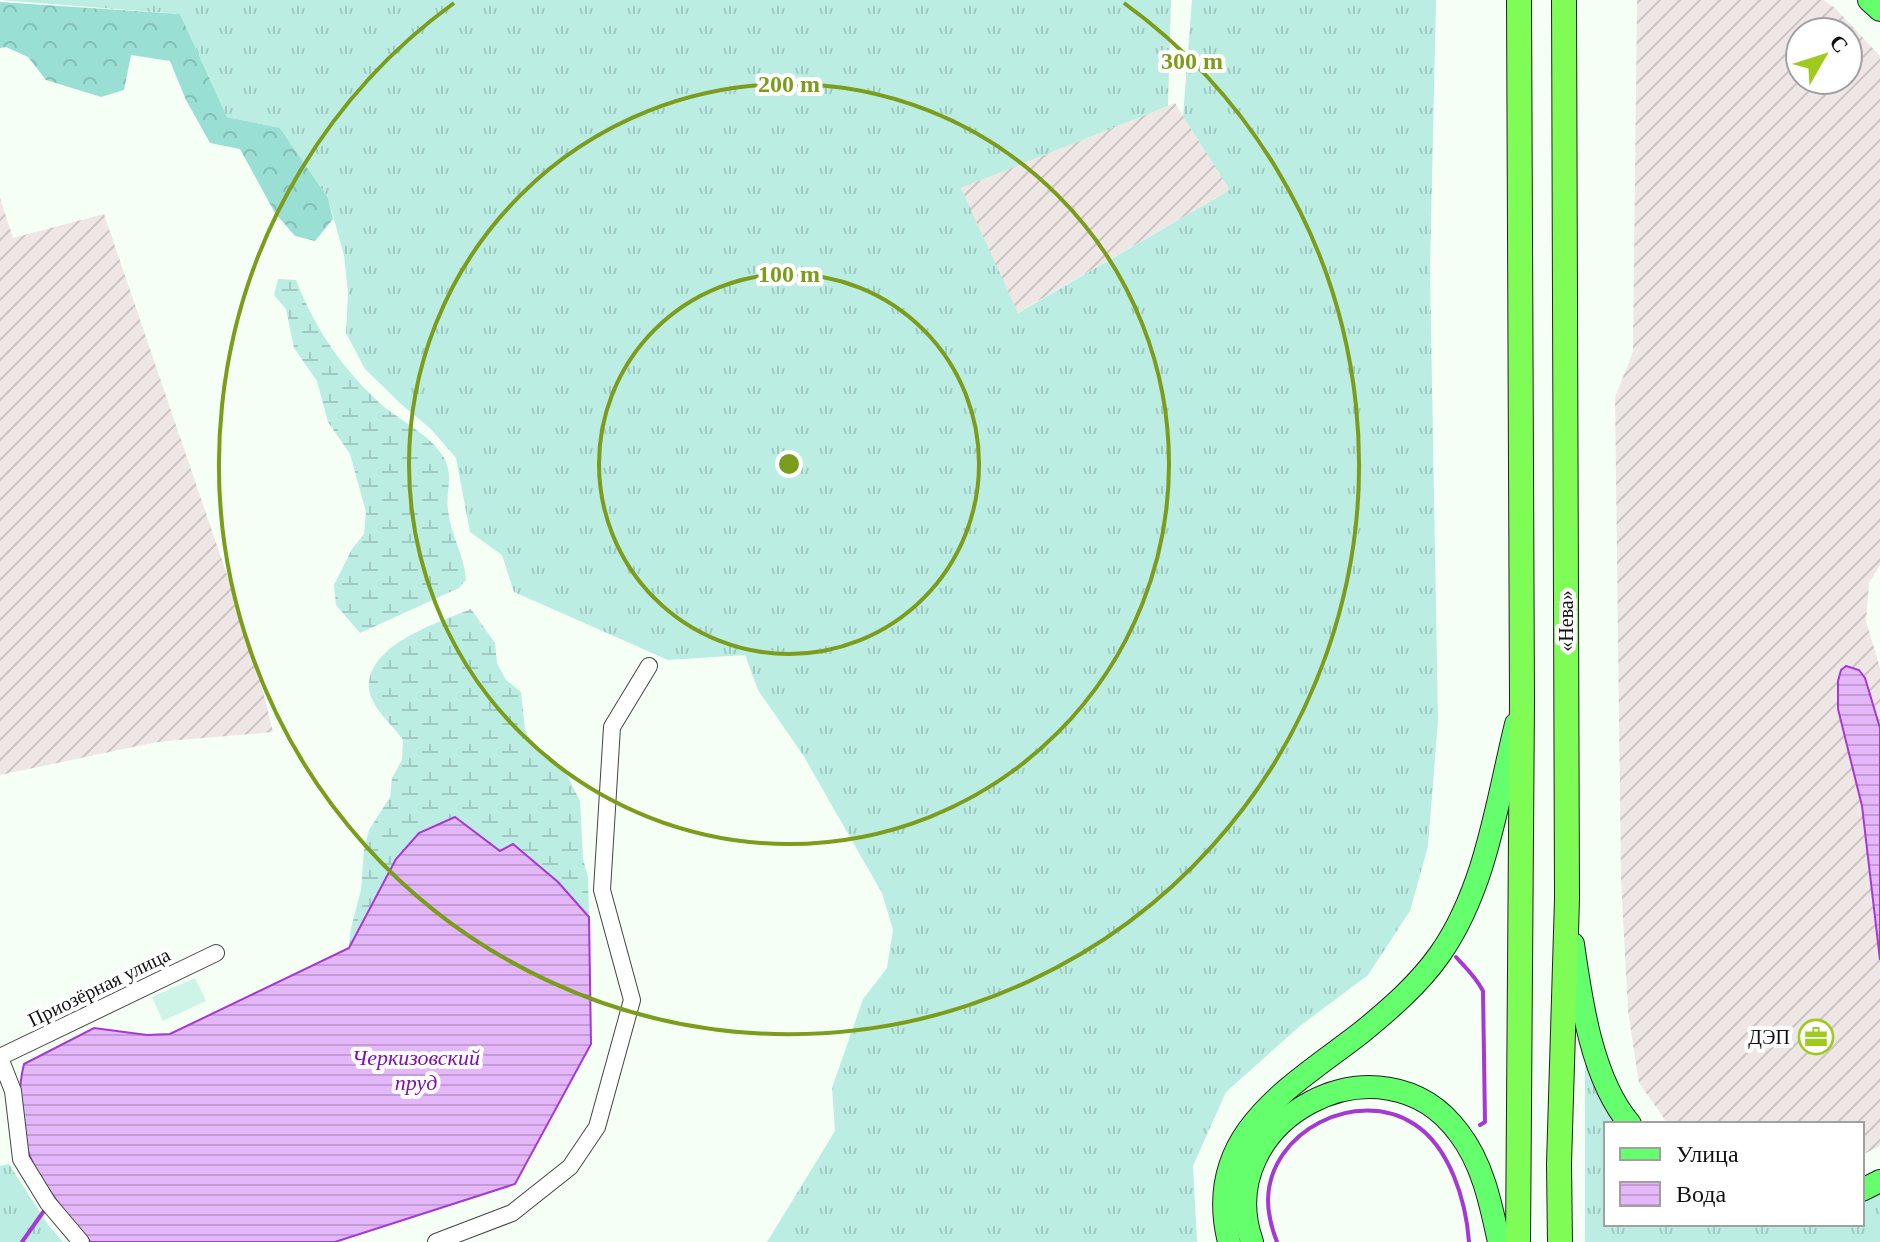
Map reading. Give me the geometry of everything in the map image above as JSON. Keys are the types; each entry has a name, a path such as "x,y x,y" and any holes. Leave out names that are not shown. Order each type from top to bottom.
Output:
{"highway":[{"path":"1518,1242 1522,700 1519,0"},
{"name":"«Нева»","path":"1560,1242 1559,1164 1567,899 1564,0"}],"main road":[{"path":"1869,0 1880,10"},
{"path":"1229,1242 1224,1203 1226,1183 1231,1164 1251,1123 1285,1088 1403,996 1439,955 1457,926 1471,899 1481,868 1522,700"},
{"path":"1567,899 1579,992 1601,1074 1628,1122"},
{"path":"1252,1242 1246,1218 1246,1197 1252,1171 1271,1133 1285,1119 1320,1096 1361,1087 1382,1088 1422,1102 1458,1131 1480,1171 1499,1242"}],"street":[{"path":"436,1242 512,1213 570,1167 597,1127 632,1000 602,890 612,727 649,666"},
{"name":"Приозёрная улица","path":"0,1057 216,953"},
{"path":"0,1057 13,1091 21,1159 48,1203 81,1242"}],"shaded area":[{"path":"1637,0 1823,0 1842,16 1784,16 1784,96 1864,96 1864,39 1880,56 1880,565 1869,583 1866,621 1880,668 1880,1146 1864,1154 1864,1122 1667,1122 1639,1083 1628,1011 1621,880 1615,397 1633,352"},
{"path":"1175,103 1230,190 1017,313 961,188"},
{"path":"0,198 13,238 104,214 254,654 273,732 157,742 0,775"}],"green space":[{"path":"0,0 1171,0 1168,106 961,188 1018,313 1230,190 1183,116 1192,0 1436,0 1430,270 1438,721 1428,846 1410,911 1368,975 1300,1026 1226,1092 1193,1166 1197,1242 767,1242 835,1131 832,1088 863,999 887,968 893,930 882,893 803,755 758,690 745,655 668,660 514,592 502,555 470,532 456,458 431,429 365,369 346,333 348,293 344,255 328,198 280,128 227,117 180,14"},
{"path":"0,2 180,14 227,117 280,128 328,198 333,219 315,241 295,236 275,213 240,149 210,143 186,100 170,61 131,55 124,90 101,97 46,80 28,57 6,47 0,48"},
{"path":"278,279 296,280 321,332 343,363 382,405 431,441 447,464 448,510 466,580 459,588 360,633 336,605 334,585 352,549 364,534 366,512 350,454 328,422 317,381 294,348 286,309 274,295"},
{"path":"471,609 495,643 497,663 506,680 521,692 525,729 532,746 563,767 580,801 589,917 557,882 513,845 349,948 369,830 390,797 392,778 402,760 403,740 370,695 372,673 392,647 425,628"},
{"path":"195,978 206,1001 163,1021 152,997"},
{"path":"1585,1059 1593,1081 1618,1122 1604,1122 1604,1226 1864,1226 1864,1196 1880,1189 1880,1242 1585,1242"},
{"path":"9,1164 48,1225 63,1242 0,1242 0,1166"}],"water":[{"path":"1846,666 1859,670 1865,678 1880,728 1880,960 1862,806 1838,709 1838,681 1841,670"},
{"name":"Черкизовский пруд","path":"455,817 500,851 513,844 558,882 589,917 591,1044 515,1184 335,1242 91,1242 84,1237 41,1178 30,1157 20,1104 24,1064 94,1028 147,1035 170,1034 349,948 396,859 419,833"}],"waterway":[{"path":"1456,957 1483,991 1485,1122 1480,1125"},
{"path":"1277,1242 1268,1200 1272,1175 1283,1154 1300,1136 1320,1122 1343,1114 1367,1111 1391,1114 1414,1124 1437,1146 1460,1193 1469,1242"},
{"path":"22,1242 46,1208"}],"place":[{"name":"ДЭП","path":"1816,1037"}]}
